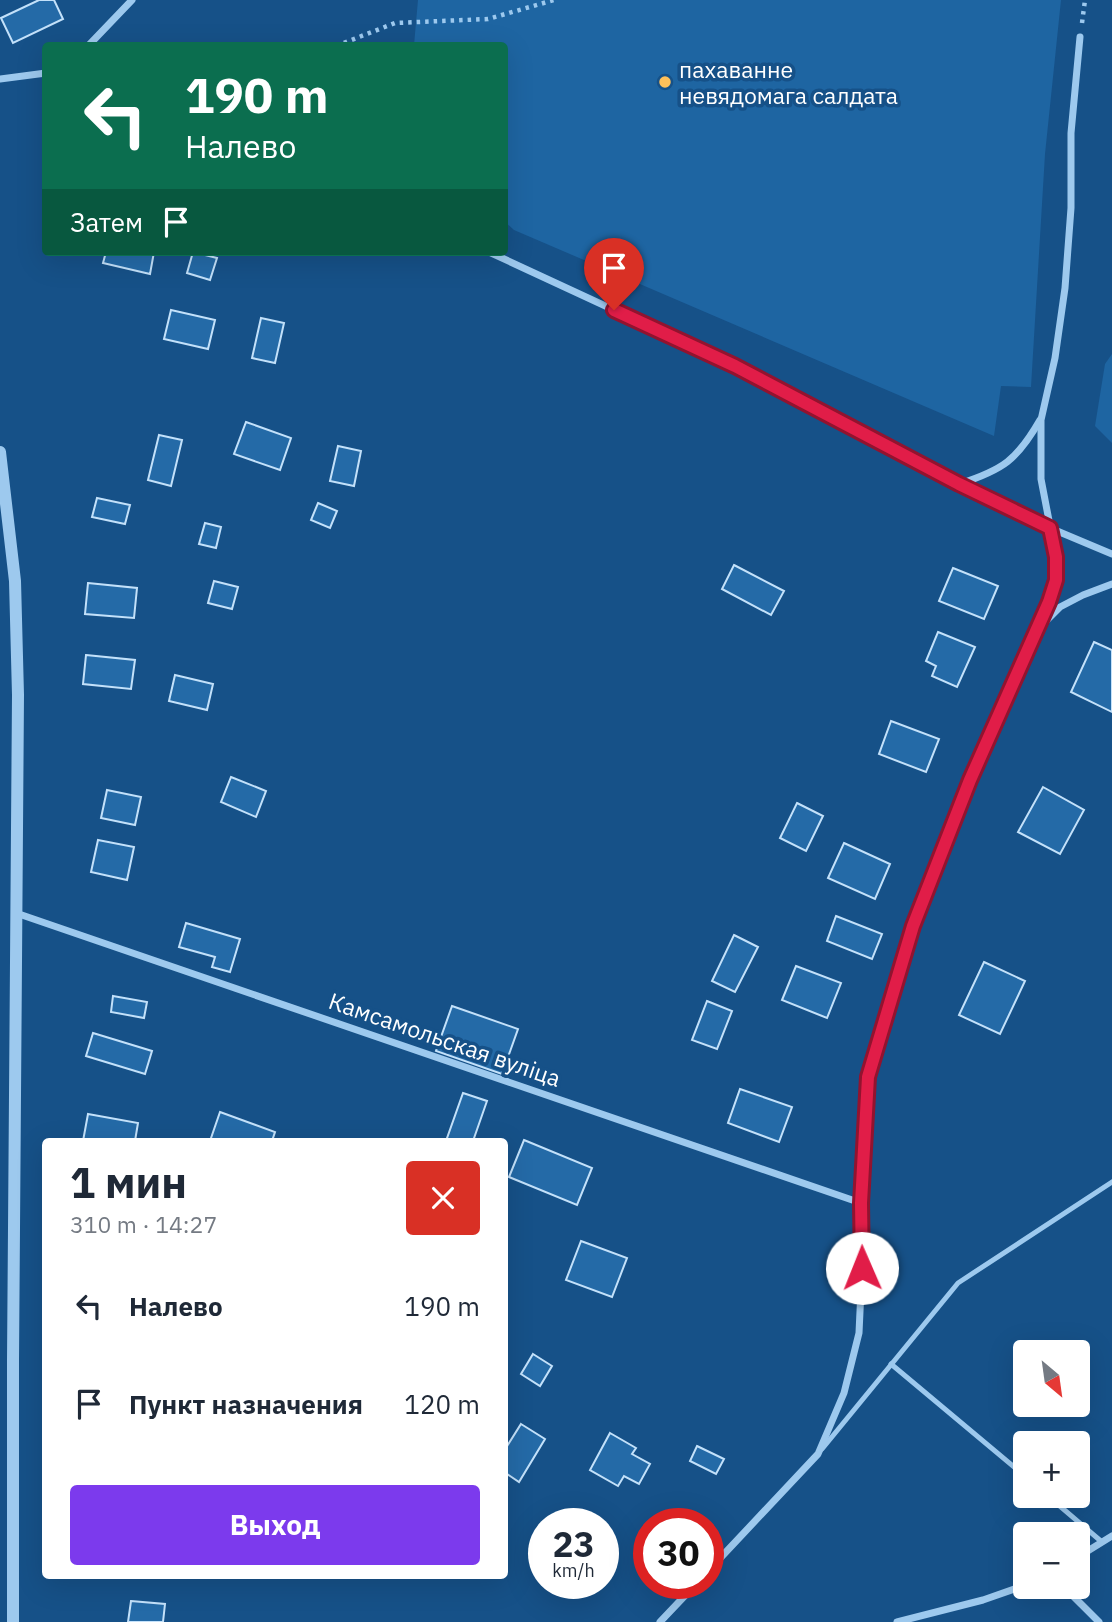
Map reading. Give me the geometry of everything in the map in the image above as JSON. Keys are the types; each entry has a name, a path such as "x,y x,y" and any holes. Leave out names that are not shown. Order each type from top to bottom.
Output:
{"street":[{"path":"92,42 132,0"},
{"path":"724,1554 818,1454 844,1393 859,1333 861,1203 868,1077 913,926 970,780 1056,580 1056,557 1041,479 1041,420 1055,358 1065,288 1071,208 1071,133 1080,37"},
{"path":"0,79 42,74"},
{"path":"498,256 735,366 959,484 1050,528 1112,554"},
{"path":"959,484 1000,468 1020,452 1041,420"},
{"path":"0,452 16,581 18,695 13,1622"},
{"path":"1036,631 1060,607 1112,583"},
{"name":"Камсамольская вуліца","path":"15,913 861,1203"},
{"path":"1090,1550 1112,1536"},
{"path":"897,1622 984,1600 1013,1590"},
{"path":"660,1622 682,1599"},
{"path":"1077,1599 1099,1620"}],"lane":[{"path":"818,1454 958,1283 1112,1182"},
{"path":"891,1364 1013,1466"},
{"path":"1062,1508 1102,1542"}],"path":[{"path":"346,42 395,23 488,19 554,0"}],"shaded area":[{"path":"418,0 1061,0 1045,154 1031,387 1001,386 994,436 514,230 508,225 508,42 414,42"},
{"path":"1112,354 1112,443 1095,426 1105,364"}],"building":[{"path":"39,0 54,0 63,19 13,43 1,18"},
{"path":"105,256 153,256 150,274 103,263"},
{"path":"192,256 217,258 210,280 187,273"},
{"path":"171,310 215,320 208,349 164,339"},
{"path":"261,318 284,323 275,363 252,358"},
{"path":"246,422 291,438 280,470 234,454"},
{"path":"159,435 182,440 171,486 148,480"},
{"path":"338,446 361,451 354,486 330,481"},
{"path":"97,498 130,505 125,524 92,517"},
{"path":"318,503 337,511 330,528 311,520"},
{"path":"205,523 221,527 216,548 199,544"},
{"path":"734,565 784,591 771,615 722,589"},
{"path":"953,568 998,586 984,619 939,601"},
{"path":"214,581 238,587 232,609 208,603"},
{"path":"88,583 137,588 134,618 85,614"},
{"path":"938,632 975,647 957,687 932,676 936,666 926,661"},
{"path":"1094,642 1112,650 1112,712 1071,692"},
{"path":"86,655 135,660 131,689 83,684"},
{"path":"175,675 213,684 207,710 169,701"},
{"path":"891,721 939,739 926,772 879,754"},
{"path":"231,777 266,791 256,817 221,802"},
{"path":"1043,787 1084,810 1060,854 1018,832"},
{"path":"107,790 141,797 135,825 101,818"},
{"path":"797,803 823,816 806,851 780,838"},
{"path":"98,840 134,847 127,880 91,872"},
{"path":"844,843 890,864 875,899 828,878"},
{"path":"836,916 882,934 872,959 827,941"},
{"path":"186,923 240,939 230,972 212,967 215,957 179,947"},
{"path":"734,935 758,947 735,992 712,981"},
{"path":"984,962 1025,981 1000,1034 959,1015"},
{"path":"796,966 841,983 827,1018 782,1000"},
{"path":"113,996 147,1002 144,1018 111,1012"},
{"path":"707,1001 732,1011 717,1049 692,1040"},
{"path":"452,1006 518,1029 502,1074 436,1051"},
{"path":"93,1033 152,1051 145,1074 86,1056"},
{"path":"740,1089 792,1107 779,1142 728,1123"},
{"path":"463,1093 487,1101 474,1138 447,1138"},
{"path":"220,1112 275,1132 273,1138 211,1138"},
{"path":"88,1114 138,1123 136,1138 84,1138"},
{"path":"524,1140 592,1168 577,1205 509,1177"},
{"path":"581,1241 627,1258 612,1297 566,1280"},
{"path":"533,1354 552,1366 540,1386 521,1374"},
{"path":"521,1424 545,1439 519,1482 508,1475 508,1445"},
{"path":"610,1433 636,1448 632,1454 650,1464 639,1484 624,1476 618,1486 590,1470"},
{"path":"697,1446 724,1459 716,1474 690,1461"},
{"path":"131,1601 165,1604 163,1622 128,1622"}],"place":[{"name":"пахаванне невядомага салдата","path":"665,82"}],"route":[{"path":"614,310 735,366 959,484 1050,528 1056,557 1056,580 1049,602 970,780 913,926 868,1077 861,1203 862,1268"}]}
